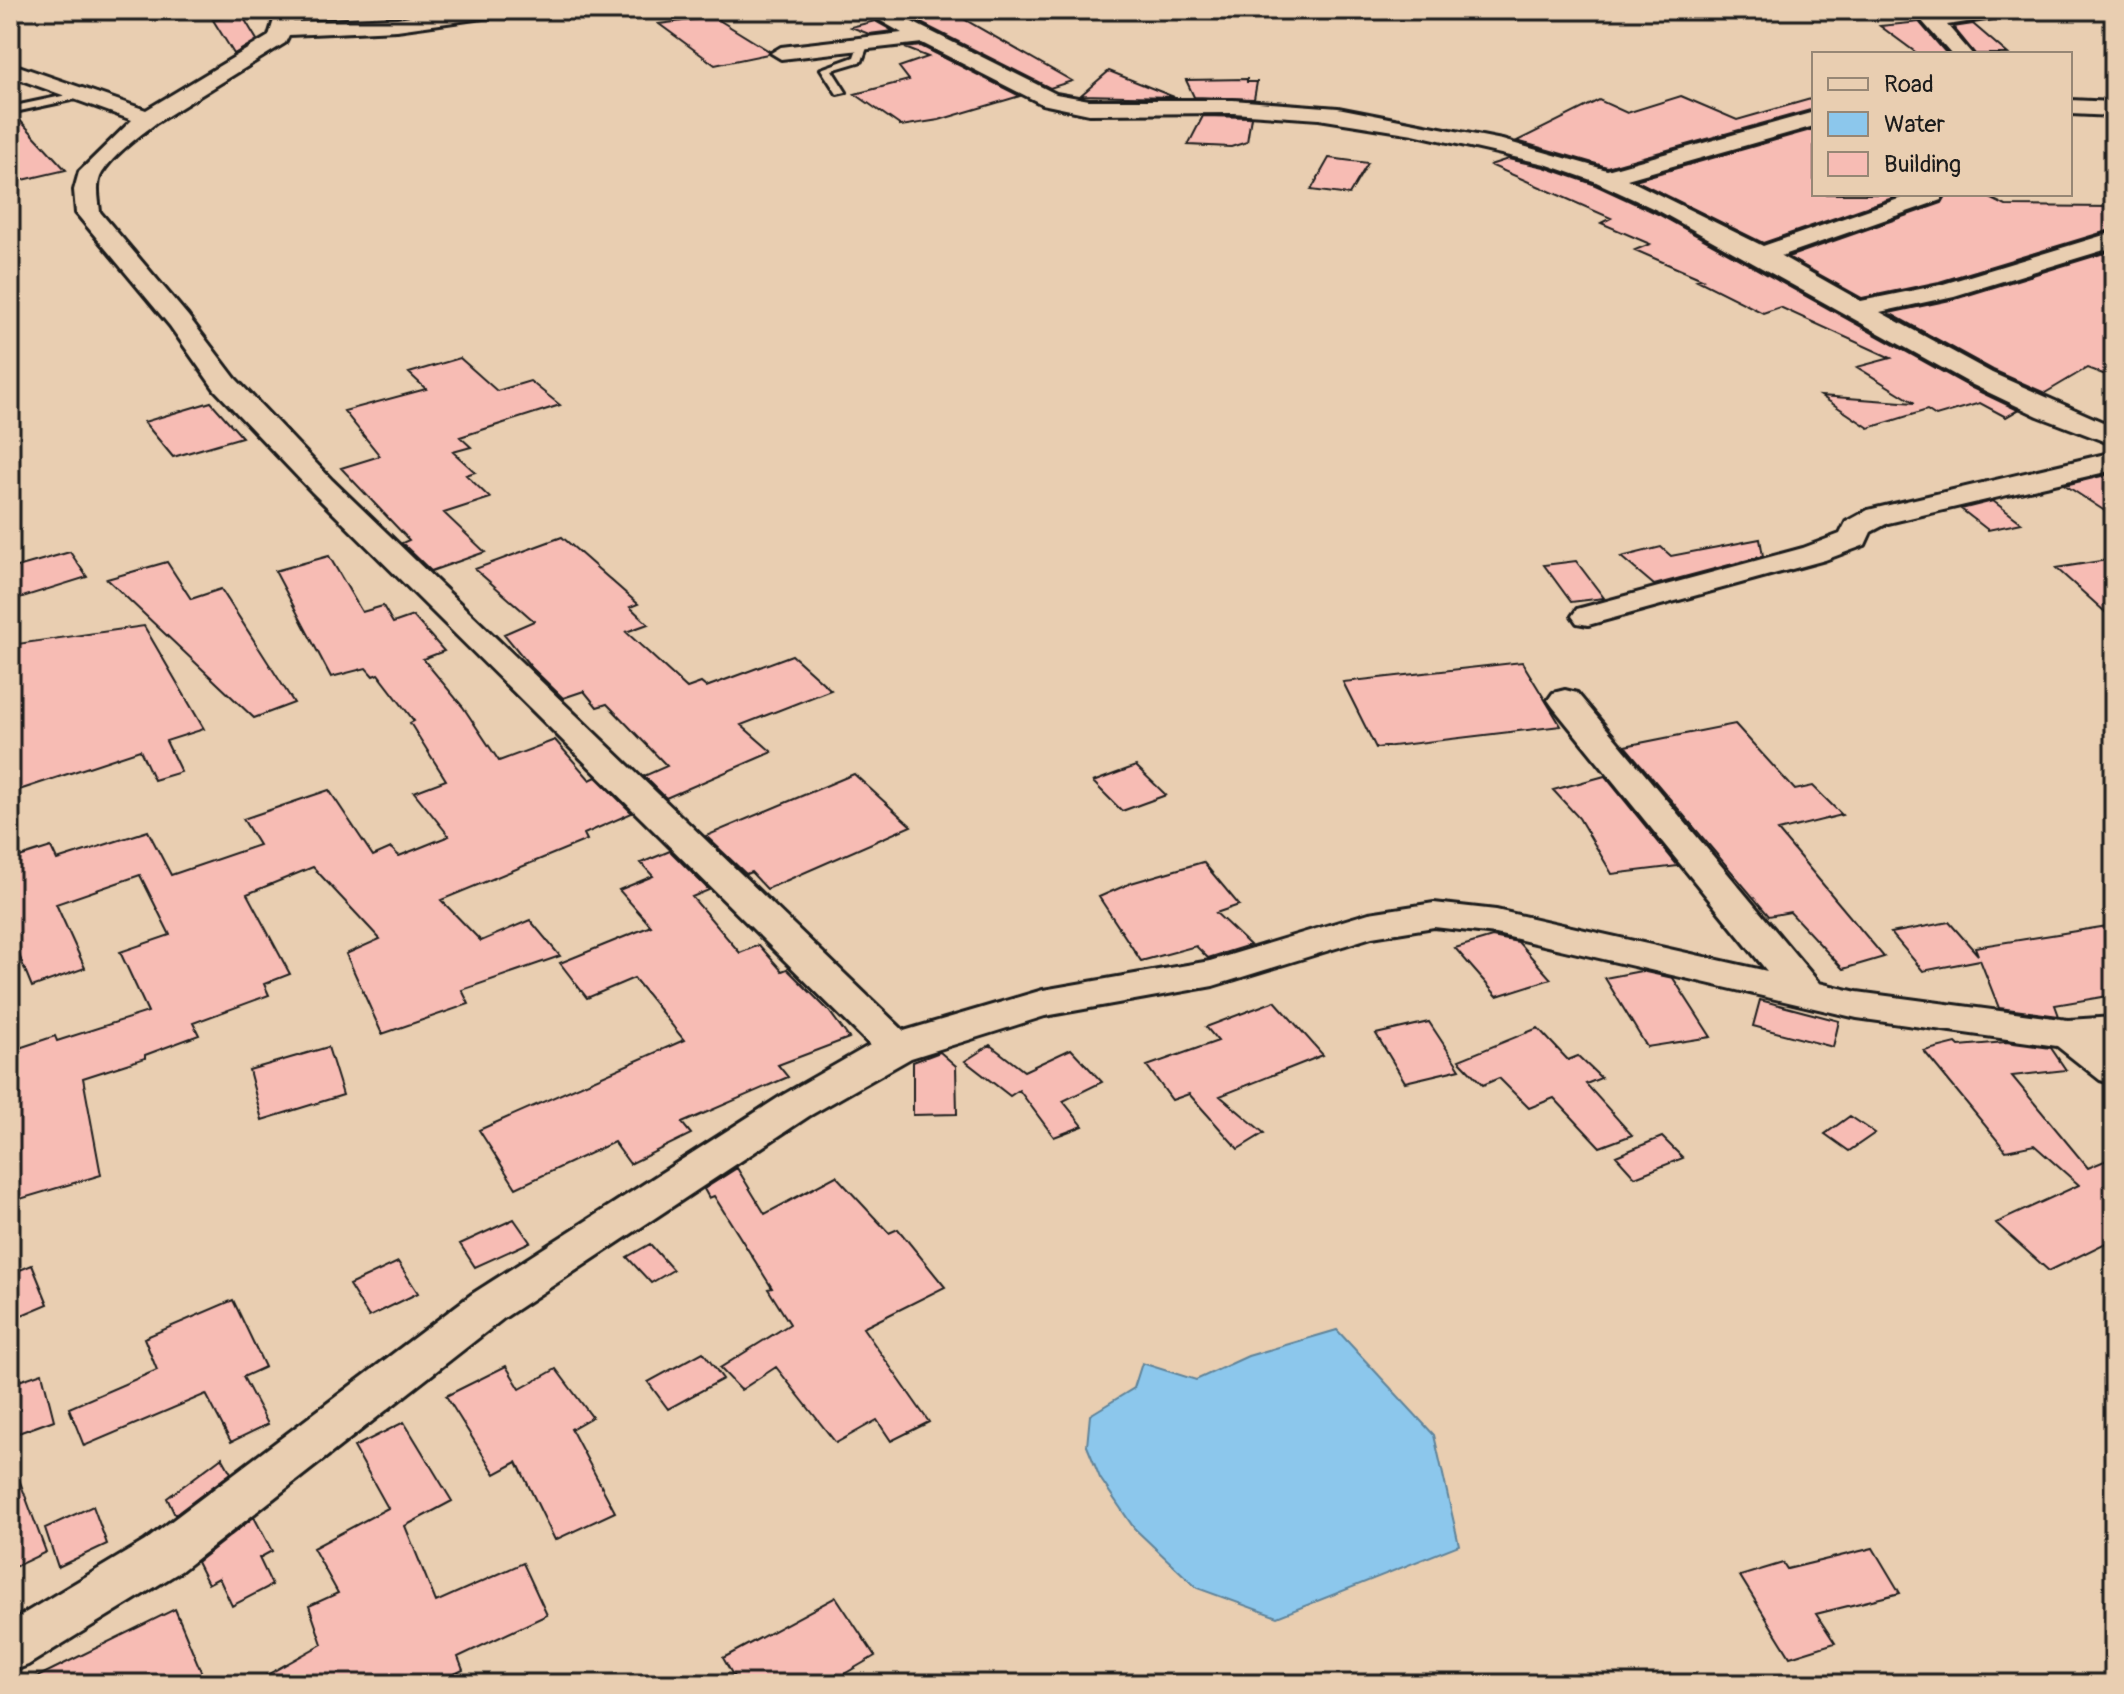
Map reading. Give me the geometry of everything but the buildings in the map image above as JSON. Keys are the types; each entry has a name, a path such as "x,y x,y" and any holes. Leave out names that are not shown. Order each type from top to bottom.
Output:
{"street":[{"path":"337,15 387,10"},
{"path":"497,10 397,24 285,20 278,39 148,118 90,172 86,190 88,213 179,321 225,384 322,486 897,1048"},
{"path":"872,10 1050,99 1070,104 1321,112 1418,128 1566,162 1694,219 1951,362 2077,424 2114,437"},
{"path":"1960,52 1932,21 2006,10"},
{"path":"781,53 927,36"},
{"path":"10,69 148,118"},
{"path":"2072,107 2114,109"},
{"path":"1605,178 1812,120"},
{"path":"1760,255 1930,196"},
{"path":"1855,310 1945,291 2114,239"},
{"path":"1588,616 1814,554 1854,539 1857,528 1878,516 2114,461"},
{"path":"1565,700 1806,993"},
{"path":"10,1649 163,1556 488,1306 795,1106 897,1048 1043,1003 1213,973 1369,925 1434,915 1496,922 1857,1005 2068,1034 2114,1031"},
{"path":"2068,1034 2114,1070"}],"lane":[{"path":"841,92 826,69 858,59 863,45"},
{"path":"10,110 81,95"}],"water":[{"path":"1337,1330 1434,1435 1459,1545 1277,1617 1197,1588 1134,1528 1100,1478 1087,1446 1090,1415 1134,1388 1142,1363 1196,1380 1248,1356"}]}
